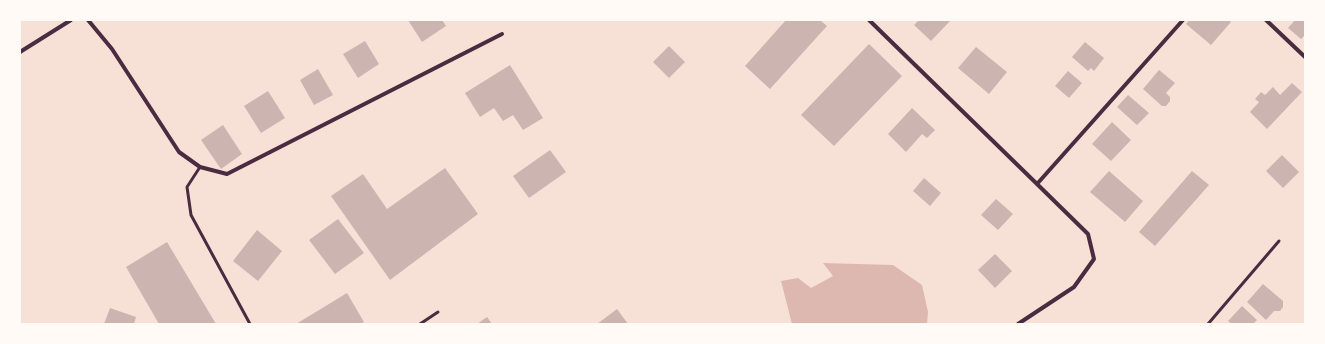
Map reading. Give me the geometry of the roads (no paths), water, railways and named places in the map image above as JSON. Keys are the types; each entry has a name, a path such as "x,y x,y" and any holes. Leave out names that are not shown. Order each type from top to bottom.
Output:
{"street":[{"path":"20,52 71,20"},
{"path":"88,20 112,49 179,152 200,167 227,174 502,34"},
{"path":"869,20 1088,234 1094,259 1074,287 1018,324"},
{"path":"1037,184 1183,20"},
{"path":"1266,20 1305,57"}],"lane":[{"path":"200,167 187,187 191,215 250,324"},
{"path":"1208,324 1279,241"},
{"path":"420,324 438,312"}]}
